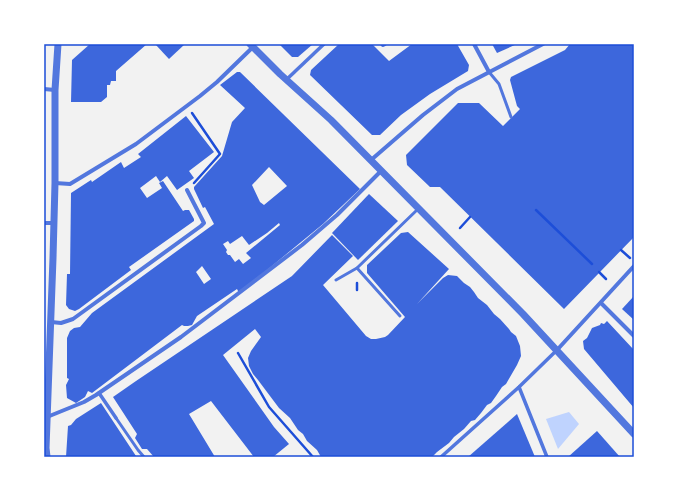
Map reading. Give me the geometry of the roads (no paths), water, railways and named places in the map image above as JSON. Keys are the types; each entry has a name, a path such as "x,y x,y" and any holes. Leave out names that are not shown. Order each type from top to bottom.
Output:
{"street":[{"path":"47,457 45,448 51,322 55,183 55,90 58,44"},
{"path":"286,80 324,44"},
{"path":"474,44 489,72"},
{"path":"370,160 456,89 543,44"},
{"path":"55,183 70,184 136,144 217,82 251,46 331,120 523,314 634,434"},
{"path":"44,89 55,90"},
{"path":"47,417 84,402 181,337 302,245 337,215 381,171"},
{"path":"51,322 61,323 73,319 201,226 204,223 186,190"},
{"path":"44,223 53,223"},
{"path":"441,457 519,387 557,350 634,266"},
{"path":"600,303 634,336"},
{"path":"519,387 547,457"},
{"path":"99,393 116,418"}],"lane":[{"path":"489,72 500,84 511,117"},
{"path":"336,280 358,268 418,209"},
{"path":"358,268 400,316"},
{"path":"116,418 144,457"}],"water":[{"path":"569,412 579,424 558,449 546,419"}]}
